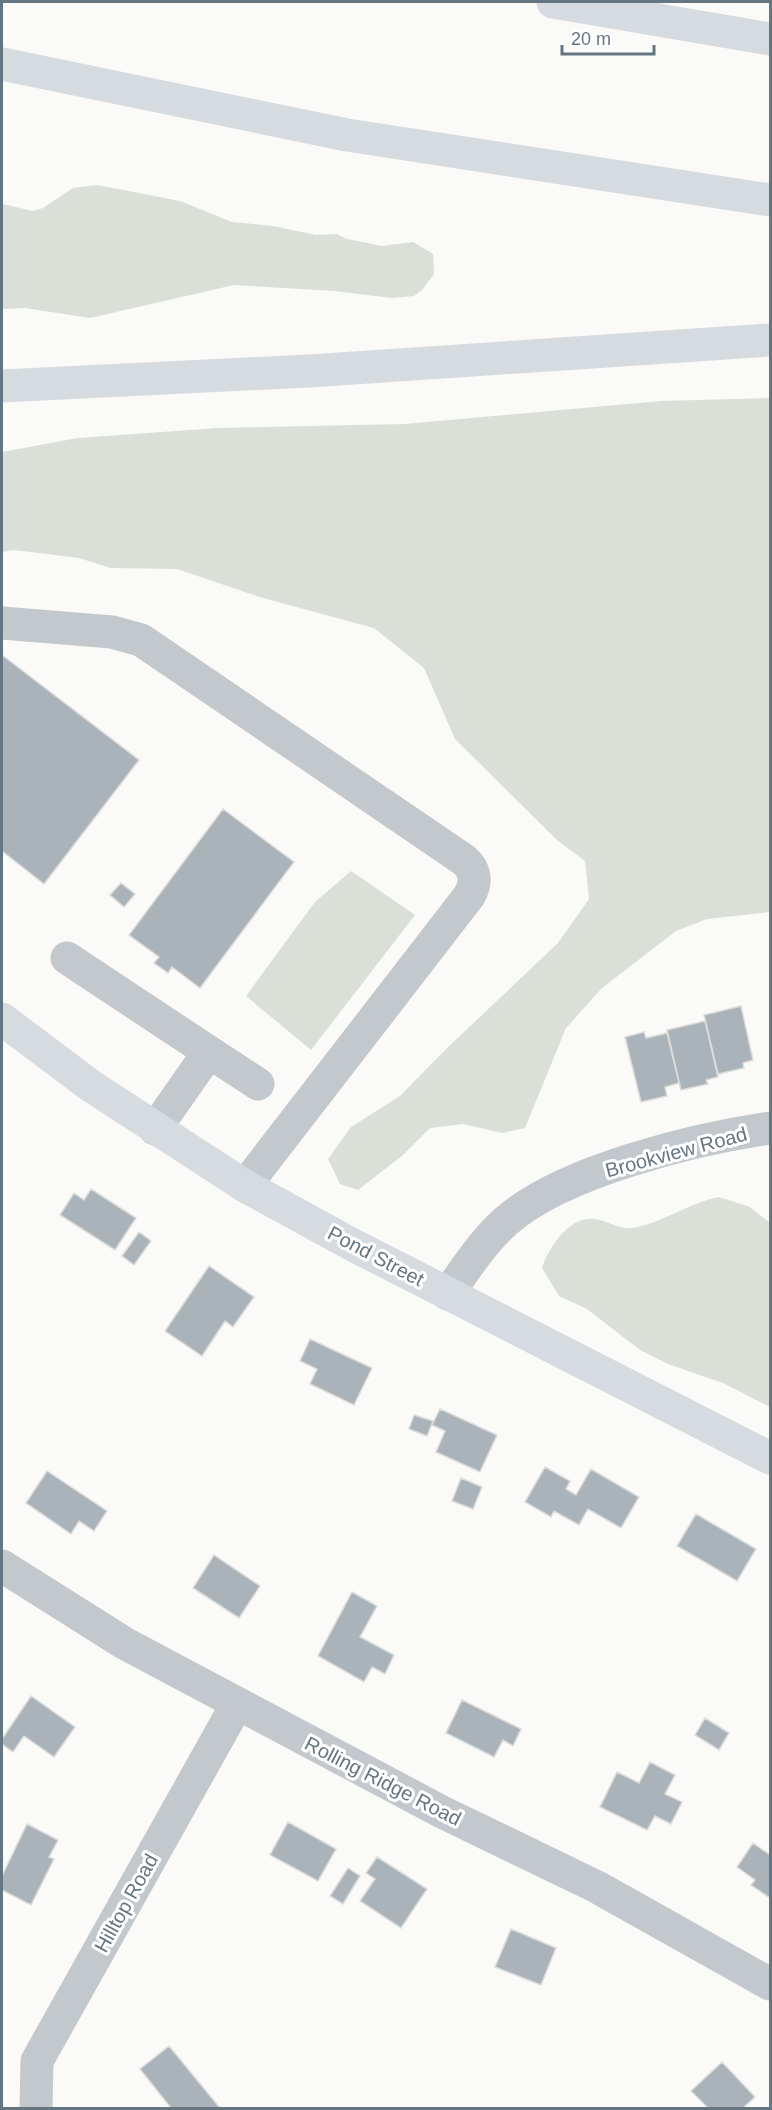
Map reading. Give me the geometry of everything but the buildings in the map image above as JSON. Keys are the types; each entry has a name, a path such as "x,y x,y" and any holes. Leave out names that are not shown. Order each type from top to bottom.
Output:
{"main road":[{"path":"553,2 771,39"},
{"path":"2,64 347,135 771,200"},
{"path":"2,386 297,371 771,340"},
{"name":"Pond Street","path":"2,1019 155,1129 245,1186 448,1294 771,1458"}],"street":[{"path":"2,623 112,632 141,640 464,860 474,874 474,888 470,896 245,1186"},
{"path":"66,958 258,1084"},
{"path":"155,1129 209,1052"},
{"name":"Brookview Road","path":"448,1294 478,1253 504,1223 532,1202 602,1171 650,1155 771,1128"},
{"name":"Rolling Ridge Road","path":"2,1566 124,1643 442,1812 597,1887 771,1984"},
{"name":"Hilltop Road","path":"36,2109 37,2061 237,1704"}],"shaded area":[{"path":"97,185 180,201 232,222 273,226 316,235 337,234 347,239 382,246 413,242 433,254 434,274 422,290 414,296 392,298 335,291 234,285 90,318 25,308 2,309 2,204 33,211 43,208 73,188"},
{"path":"770,398 770,912 707,919 676,931 602,988 566,1028 525,1128 502,1133 463,1124 430,1128 403,1155 358,1190 340,1184 328,1159 351,1127 400,1096 558,943 589,899 585,861 558,841 455,739 424,668 374,628 263,598 177,569 111,568 79,558 14,550 2,552 2,452 78,438 218,428 405,424 661,401"},
{"path":"351,871 415,915 311,1050 246,996 315,902"},
{"path":"719,1197 750,1207 770,1223 770,1407 723,1383 668,1364 640,1350 587,1309 559,1296 542,1268 555,1242 569,1227 578,1222 596,1219 623,1228 632,1228"}]}
